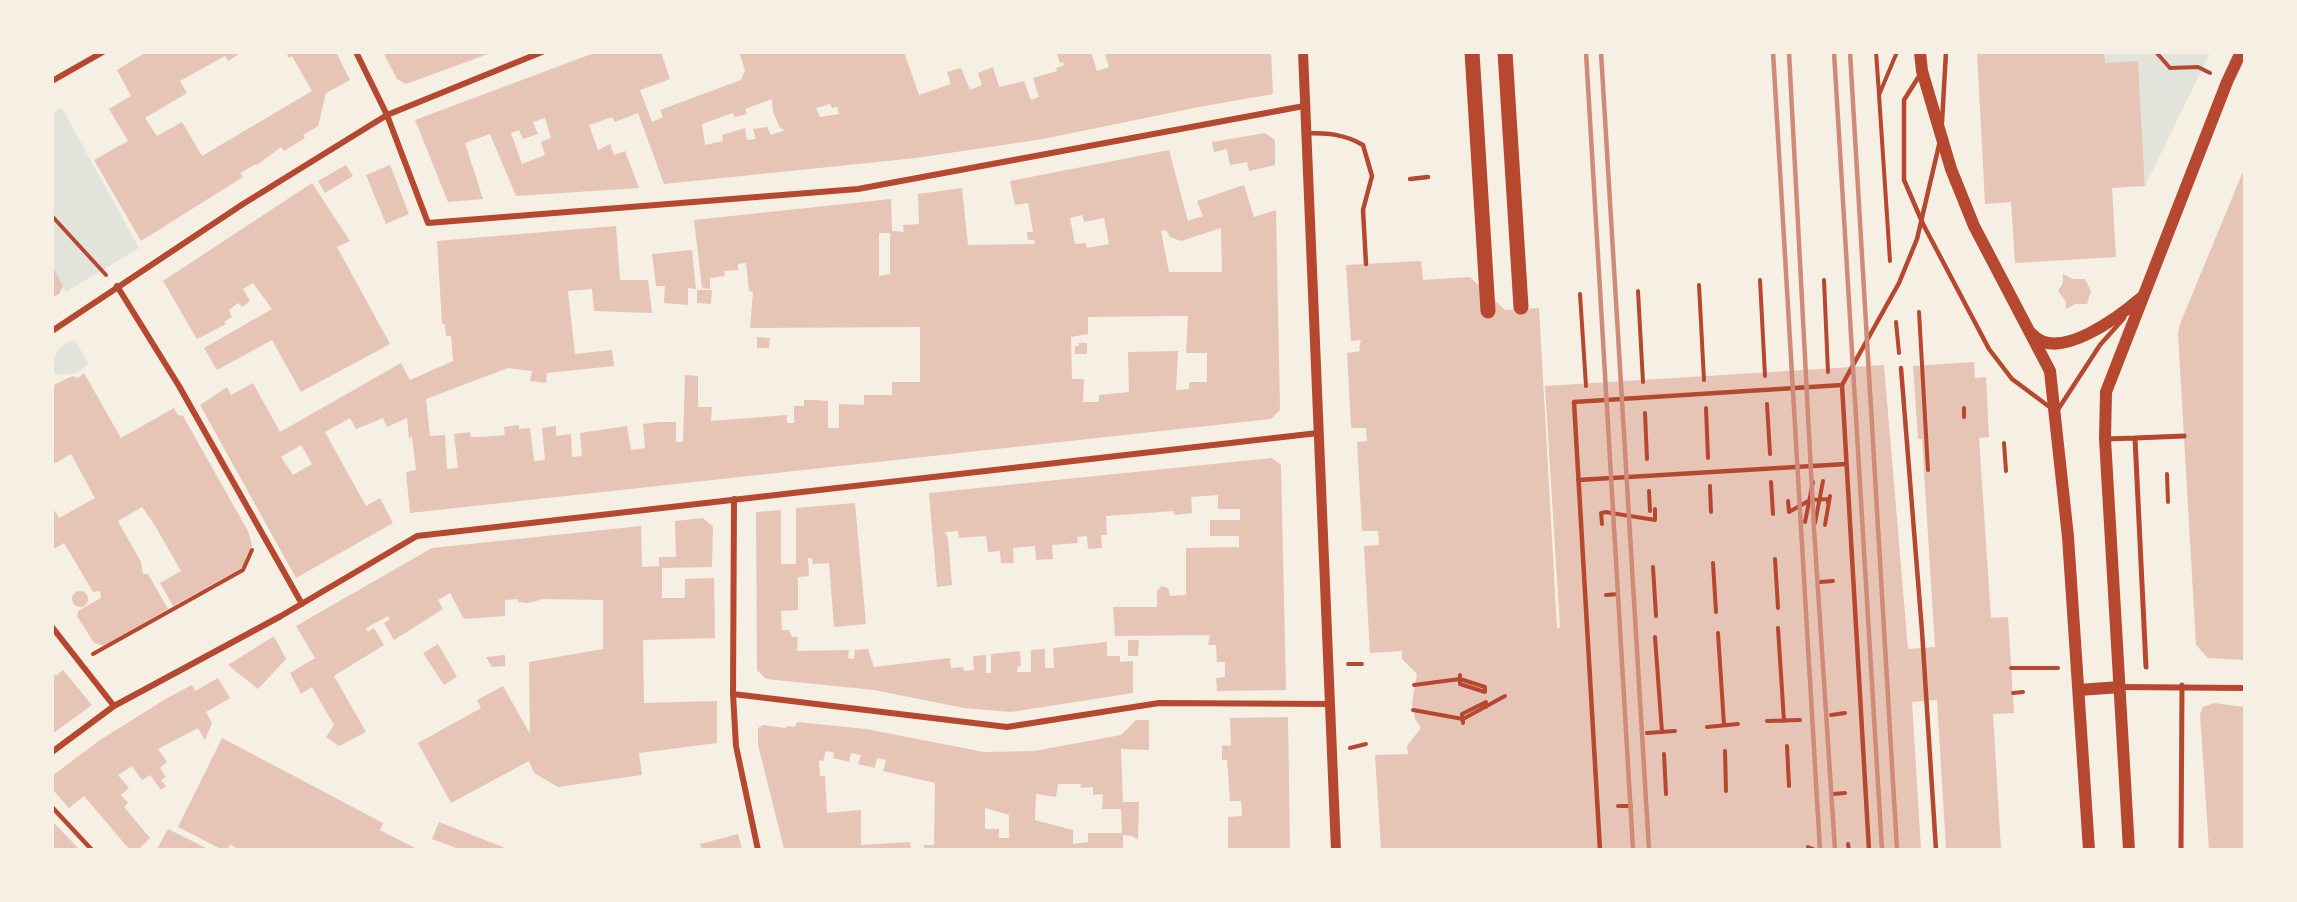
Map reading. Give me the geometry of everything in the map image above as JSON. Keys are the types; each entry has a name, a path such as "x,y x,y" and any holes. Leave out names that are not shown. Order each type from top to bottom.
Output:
{"main road":[{"path":"1472,52 1488,311"},
{"path":"1505,52 1521,307"},
{"path":"1920,52 1951,169 1974,226 2050,371 2056,412 2079,690 2089,849"},
{"path":"2129,849 2105,440 2106,392 2227,82 2241,52"},
{"path":"2027,325 2034,337 2044,342 2067,343 2121,316 2143,296"},
{"path":"2079,690 2120,687"}],"street":[{"path":"52,81 103,52"},
{"path":"356,52 387,115 428,223 858,189 1304,106"},
{"path":"52,331 117,286 387,115 542,52"},
{"path":"1303,52 1336,849"},
{"path":"117,286 179,386 302,604"},
{"path":"52,752 114,706 302,604 417,536 734,499 1050,466 1318,433"},
{"path":"2105,440 2184,436"},
{"path":"2135,438 2146,667"},
{"path":"734,499 733,694 736,746 758,849"},
{"path":"52,627 114,706"},
{"path":"2181,849 2182,685"},
{"path":"2120,687 2182,685 2244,688"},
{"path":"733,694 1007,727 1160,702 1330,704"}],"lane":[{"path":"1869,849 1842,385 1899,283 1917,239 1938,159 1946,84 1946,52"},
{"path":"1923,70 1904,100 1904,180 1923,224 1989,349 2012,379 2056,412 2100,345 2143,296"},
{"path":"1306,133 1339,134 1364,145 1372,176 1363,210 1366,264"},
{"path":"1410,178 1428,177"},
{"path":"1901,368 1922,631 1936,849"},
{"path":"1600,849 1574,402 1842,385"},
{"path":"1578,480 1846,464"},
{"path":"52,807 92,849"}],"path":[{"path":"1876,52 1891,269"},
{"path":"1879,95 1897,52"},
{"path":"2156,52 2170,68 2198,67 2227,82"},
{"path":"52,216 117,286"},
{"path":"1580,294 1587,398"},
{"path":"1919,312 1928,470"},
{"path":"1895,313 1901,368"},
{"path":"1964,408 1964,417"},
{"path":"2004,443 2006,471"},
{"path":"2167,474 2168,502"},
{"path":"1805,522 1814,477"},
{"path":"1815,523 1824,479"},
{"path":"1771,480 1773,514"},
{"path":"1788,501 1789,512 1810,500 1828,499 1828,510"},
{"path":"1605,512 1655,520 1655,509"},
{"path":"1602,524 1601,513 1613,512"},
{"path":"79,662 243,570 253,549"},
{"path":"1775,559 1778,608"},
{"path":"1713,563 1716,612"},
{"path":"1653,567 1656,616"},
{"path":"1820,582 1833,581"},
{"path":"1606,595 1618,594"},
{"path":"1778,628 1784,721"},
{"path":"1718,633 1724,725"},
{"path":"1655,637 1662,732"},
{"path":"2011,668 2077,668"},
{"path":"1414,684 1460,677 1485,685 1485,692 1460,684 1460,677"},
{"path":"2013,693 2023,692"},
{"path":"1413,710 1463,721 1487,709 1505,696"},
{"path":"1463,721 1462,714 1486,702 1487,709"},
{"path":"1767,721 1800,720"},
{"path":"1707,727 1738,724"},
{"path":"1647,733 1675,731"},
{"path":"1787,746 1789,786"},
{"path":"1725,751 1726,791"},
{"path":"1664,753 1666,794"},
{"path":"1833,794 1845,793"},
{"path":"1618,806 1631,806"},
{"path":"1808,849 1808,847 1815,849"}],"shaded area":[{"path":"2103,53 2210,53 2145,186 2138,61 2103,64"},
{"path":"62,108 139,248 66,292 53,271 53,112"},
{"path":"75,340 88,363 77,372 53,374 53,362 60,348"}],"building":[{"path":"146,52 242,52 228,61 225,56 180,81 187,93 145,118 157,136 182,122 202,156 312,91 292,56 289,58 286,52 336,52 350,80 326,93 318,126 303,135 305,138 284,151 281,147 257,165 240,173 243,177 141,241 94,160 128,141 109,109 131,96 117,70"},
{"path":"383,52 491,53 406,84 397,79"},
{"path":"597,52 661,52 670,79 640,90 652,122 663,117 660,110 741,80 745,70 739,52 904,52 919,95 951,84 947,72 961,68 970,90 982,85 978,73 993,67 999,87 1024,81 1031,100 1039,97 1033,78 1057,71 1056,68 1064,65 1063,62 1060,63 1057,54 1060,52 1091,52 1097,71 1109,67 1105,55 1111,52 1271,52 1273,94 1043,139 916,158 664,184 638,113 615,122 612,117 589,125 598,150 610,144 614,155 625,151 639,188 516,196 490,134 465,143 483,199 448,202 415,120","holes":["772,99 773,112 780,128 785,130 771,135 767,127 753,129 756,139 747,140 745,128 722,135 723,141 705,145 702,124 733,113 735,117 747,114 745,109","830,104 832,108 837,107 839,114 820,117 816,108","545,118 551,138 541,142 545,155 522,164 511,133 519,130 523,139 538,134 533,122"]},
{"path":"1977,52 2104,52 2105,63 2138,61 2145,186 2112,188 2116,257 2015,263 2011,202 1985,204"},
{"path":"1265,133 1275,140 1275,165 1249,171 1247,162 1230,165 1227,149 1214,152 1212,142"},
{"path":"1169,150 1188,221 1203,216 1197,201 1244,185 1254,217 1276,210 1280,410 1271,419 410,513 406,472 416,470 407,418 387,427 383,418 356,429 350,418 325,432 366,506 380,498 393,523 296,578 200,405 227,387 231,395 253,383 280,432 401,363 410,380 453,361 451,336 446,336 445,325 442,323 437,241 616,226 620,280 648,280 652,313 594,311 592,289 568,291 575,354 612,350 614,366 547,373 546,383 530,381 532,371 508,368 426,399 430,436 445,435 447,469 458,468 454,434 470,432 471,437 505,435 504,427 519,425 519,429 530,428 534,461 545,460 542,428 556,426 556,436 571,434 572,457 582,456 580,433 627,426 631,450 645,448 643,424 676,422 676,442 683,442 685,375 698,376 698,407 712,407 711,421 787,415 787,423 794,423 794,406 804,406 804,400 815,400 828,401 828,428 839,428 839,404 864,405 864,395 892,395 892,382 920,382 920,327 750,328 753,292 749,291 746,263 738,264 738,270 724,271 725,276 710,278 710,289 702,288 694,220 891,199 892,231 904,232 903,225 919,224 918,194 962,188 968,245 1035,244 1034,240 1028,240 1027,232 1033,232 1028,203 1015,205 1010,181","holes":["1082,215 1084,222 1104,218 1109,244 1087,248 1086,243 1075,244 1070,218","1221,228 1222,272 1169,272 1161,231 1166,230 1170,237 1181,241","879,233 890,233 890,274 879,276","1188,316 1186,353 1207,353 1207,382 1189,382 1189,389 1176,390 1178,351 1128,352 1129,392 1099,395 1099,402 1083,402 1084,379 1072,379 1071,337 1088,334 1088,317","301,445 312,464 293,475 281,457"]},
{"path":"346,165 353,176 325,193 318,181"},
{"path":"390,165 409,214 386,224 366,175"},
{"path":"2244,169 2244,660 2208,658 2196,645 2178,334 2180,324"},
{"path":"312,183 350,241 337,247 390,344 301,392 272,340 217,370 204,348 272,309 253,283 243,289 250,301 242,307 238,303 229,310 232,317 224,322 226,324 197,339 163,281"},
{"path":"692,250 696,289 688,288 688,305 664,303 665,286 656,286 652,254"},
{"path":"1421,261 1423,280 1470,277 1505,310 1539,308 1557,628 1560,628 1545,386 1884,365 1908,649 1935,647 1922,439 1918,439 1913,366 1974,362 1975,378 1986,377 1989,437 1979,438 1991,618 2008,617 2014,713 1993,714 2001,849 1946,849 1937,700 1912,702 1921,849 1381,849 1375,755 1408,754 1407,746 1421,728 1415,719 1412,703 1417,674 1402,659 1402,651 1370,653 1364,546 1379,545 1378,531 1362,531 1357,442 1367,441 1366,428 1352,428 1351,426 1347,353 1361,351 1359,348 1361,340 1351,341 1346,265"},
{"path":"52,265 63,286 59,294 52,298"},
{"path":"2063,274 2073,279 2085,279 2091,291 2087,304 2075,304 2066,309 2066,302 2058,291 2063,283"},
{"path":"697,290 712,290 711,304 697,303"},
{"path":"757,337 770,338 769,348 757,348"},
{"path":"1078,343 1087,343 1087,354 1075,354 1075,346 1079,346"},
{"path":"84,373 121,438 174,408 178,415 183,416 248,531 252,545 247,562 240,569 173,606 160,583 181,571 154,524 142,507 118,521 141,562 143,574 148,574 168,609 104,646 94,643 77,616 78,611 101,598 100,591 93,592 64,543 52,550 52,507 59,518 95,498 71,454 52,465 52,386 73,376 78,378"},
{"path":"1272,458 1281,465 1286,690 1217,691 1216,678 1225,677 1225,662 1217,662 1216,645 1208,645 1210,635 1115,636 1113,607 1157,607 1157,591 1162,586 1168,588 1170,596 1186,595 1186,548 1239,547 1239,536 1210,536 1210,520 1240,520 1240,509 1218,509 1218,495 1191,497 1192,513 1174,515 1174,511 1106,516 1107,535 1101,535 1102,548 1088,549 1087,536 1077,537 1078,543 1052,545 1053,559 1036,560 1035,546 1013,548 1014,563 1001,563 1000,551 988,552 986,536 959,538 958,531 945,532 948,538 952,585 937,587 929,493"},
{"path":"855,503 866,624 834,627 829,563 813,564 812,558 808,558 809,576 798,577 798,610 781,611 782,630 789,630 792,637 798,637 797,651 849,650 848,658 854,659 855,650 868,649 874,667 950,658 951,668 963,667 964,671 974,670 973,656 986,655 986,673 991,673 991,654 1020,651 1021,666 1018,666 1017,672 1031,672 1031,650 1045,649 1045,668 1054,668 1053,648 1107,642 1107,656 1120,656 1120,662 1133,661 1133,693 1011,712 964,708 874,690 766,679 757,670 756,512 781,510 781,564 796,564 796,508"},
{"path":"703,518 713,527 712,567 662,568 662,598 685,598 685,579 714,578 715,638 643,640 644,703 717,701 717,743 639,753 642,775 558,787 534,773 529,761 451,803 418,743 481,708 477,700 503,686 530,734 529,662 603,649 603,600 543,599 528,603 518,602 518,599 505,600 505,616 464,619 450,593 438,600 443,609 394,640 384,623 390,619 388,616 366,628 368,632 374,628 384,645 334,676 366,732 339,746 326,737 334,725 312,687 301,694 290,673 315,658 296,626 432,548 641,526 642,567 659,566 659,557 676,557 675,521"},
{"path":"77,591 83,591 88,599 86,605 77,607 72,602 72,596"},
{"path":"274,636 286,659 258,689 228,665"},
{"path":"1128,640 1139,640 1138,656 1128,656"},
{"path":"438,644 457,677 444,685 423,653"},
{"path":"505,655 505,666 492,667 486,657"},
{"path":"63,670 92,705 52,734 52,672 56,676"},
{"path":"218,678 230,698 206,712 212,723 205,740 198,728 158,749 167,762 160,768 166,777 161,780 166,786 161,790 150,775 142,780 132,766 118,775 129,788 121,795 128,803 124,807 150,838 139,849 129,849 84,796 69,808 52,789 52,776 100,740 169,697 192,685 195,691"},
{"path":"2214,703 2244,707 2244,849 2209,849 2200,714 2203,707"},
{"path":"1288,717 1290,849 1228,849 1228,817 1242,816 1241,801 1230,801 1227,760 1222,760 1222,745 1231,746 1230,718"},
{"path":"1136,720 1149,720 1149,750 1121,749 1123,802 1139,802 1138,840 1132,836 1123,835 1123,849 924,849 924,845 934,845 935,783 883,771 886,760 877,758 875,768 858,764 861,755 851,753 849,762 833,758 834,753 826,751 823,761 819,760 820,776 825,776 827,813 861,810 861,845 910,842 911,849 784,849 758,745 758,728 763,725 786,728 787,726 795,727 797,722 866,729 984,752 1034,751 1121,735","holes":["1058,784 1081,784 1080,788 1093,787 1093,795 1103,794 1102,809 1121,809 1122,833 1088,833 1088,842 1073,844 1073,830 1035,820 1036,794 1056,797","985,808 1009,815 1009,838 999,838 999,829 985,829"]},
{"path":"222,738 383,823 380,830 417,849 239,849 230,845 227,849 221,849 178,827"},
{"path":"52,821 58,827 79,849 52,849"},
{"path":"439,822 505,849 459,849 432,839"},
{"path":"168,829 208,849 157,849"},
{"path":"738,834 742,849 701,849 700,844"}],"railway":[{"path":"1586,52 1633,850"},
{"path":"1601,52 1649,850"},
{"path":"1773,52 1820,850"},
{"path":"1789,52 1814,529 1835,850"},
{"path":"1834,52 1882,850"},
{"path":"1850,52 1897,850"}]}
